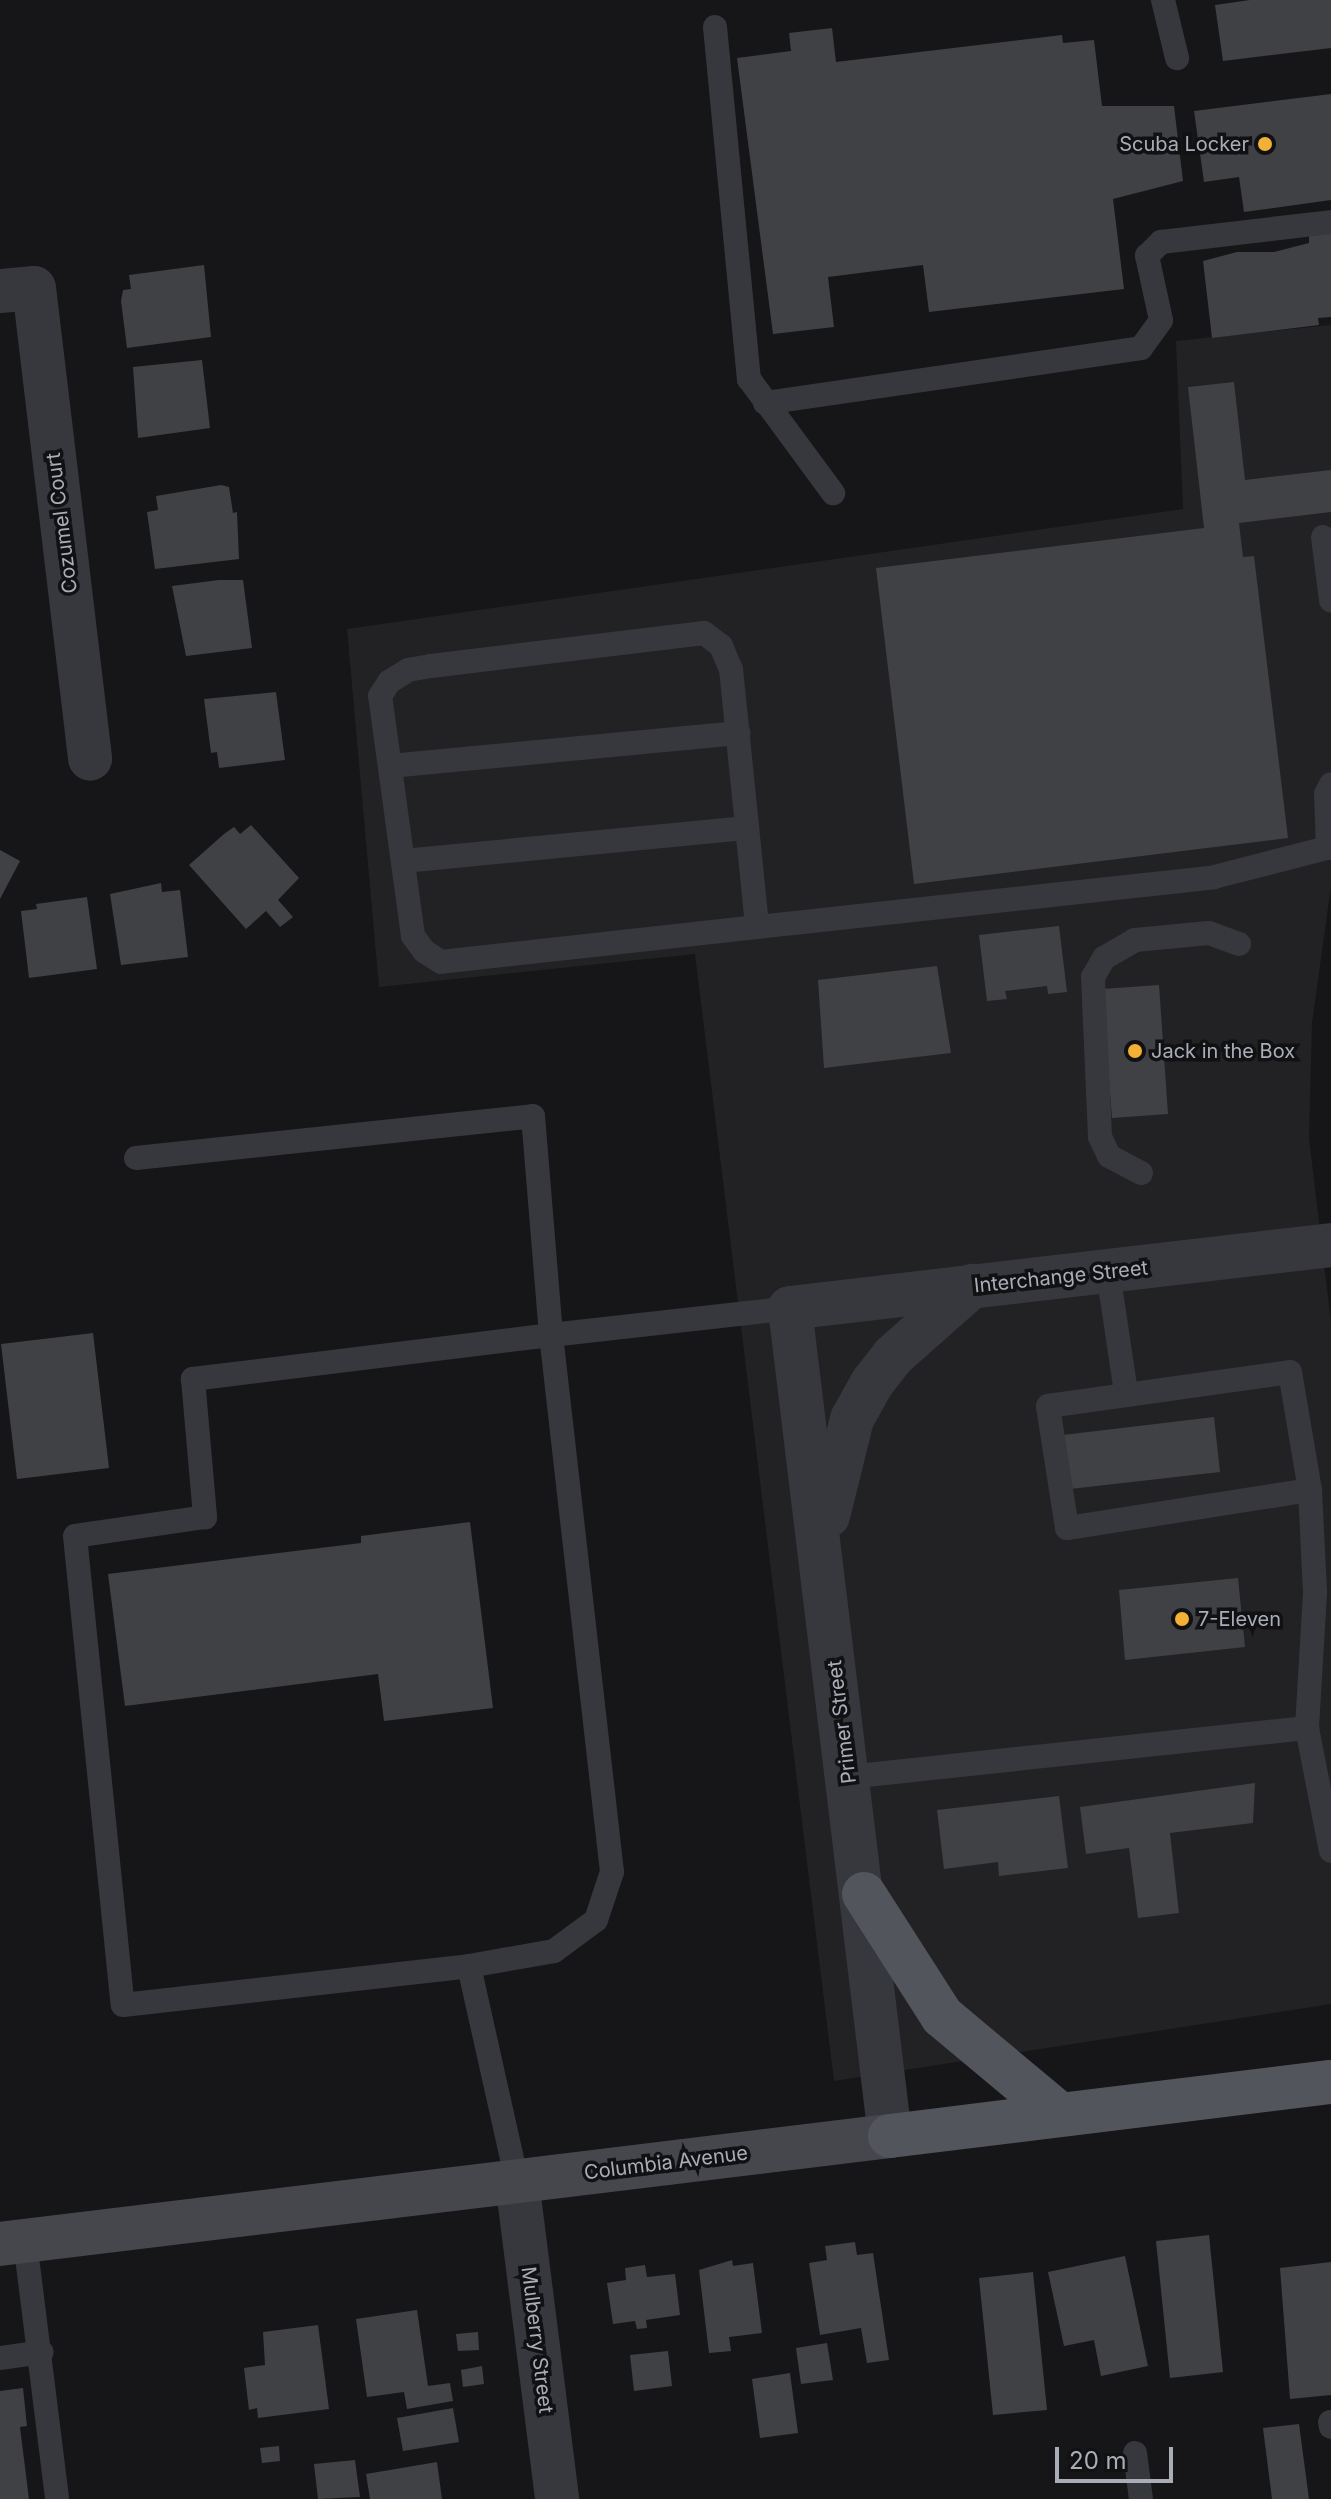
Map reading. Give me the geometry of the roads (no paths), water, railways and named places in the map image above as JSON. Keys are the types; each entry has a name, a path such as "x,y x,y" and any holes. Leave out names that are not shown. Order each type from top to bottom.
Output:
{"main road":[{"path":"864,1894 942,2016 1057,2112"},
{"name":"Columbia Avenue","path":"12,2242 890,2136 1057,2112 1331,2082"}],"street":[{"name":"Cozumel Court","path":"17,290 90,759"},
{"name":"Interchange Street","path":"790,1308 1331,1245"},
{"path":"822,1545 852,1419 872,1383 893,1356 972,1286"},
{"name":"Primer Street","path":"790,1308 822,1545 890,2136"},
{"name":"Mulberry Street","path":"517,2181 557,2499"}],"lane":[{"path":"1163,0 1177,58"},
{"path":"715,27 749,379 833,493"},
{"path":"765,403 1141,348 1161,320 1147,256 1161,242 1331,222"},
{"path":"1323,537 1331,600"},
{"path":"757,927 731,669 721,646 704,633 408,670 389,682 380,696 413,936 441,962 1214,877 1329,847 1326,794 1331,784"},
{"path":"390,766 738,733"},
{"path":"403,861 747,828"},
{"path":"1141,1173 1109,1156 1100,1137 1093,977 1104,958 1135,940 1209,933 1239,944"},
{"path":"136,1158 533,1116 551,1335 612,1872 596,1920 554,1951 469,1966 123,2005 75,1536 205,1517 193,1379 551,1335 790,1308"},
{"path":"1108,1272 1126,1392"},
{"path":"1310,1490 1067,1528 1048,1406 1126,1392 1290,1372 1310,1490 1323,1588 1307,1728 1331,1851"},
{"path":"848,1777 1307,1728"},
{"path":"469,1966 517,2181"},
{"path":"12,2242 42,2352 57,2499"},
{"path":"0,2358 42,2352"},
{"path":"1135,2453 1141,2499"}],"place":[{"name":"Scuba Locker","path":"1265,144"},
{"name":"Jack in the Box","path":"1135,1051"},
{"name":"7-Eleven","path":"1182,1619"}]}
